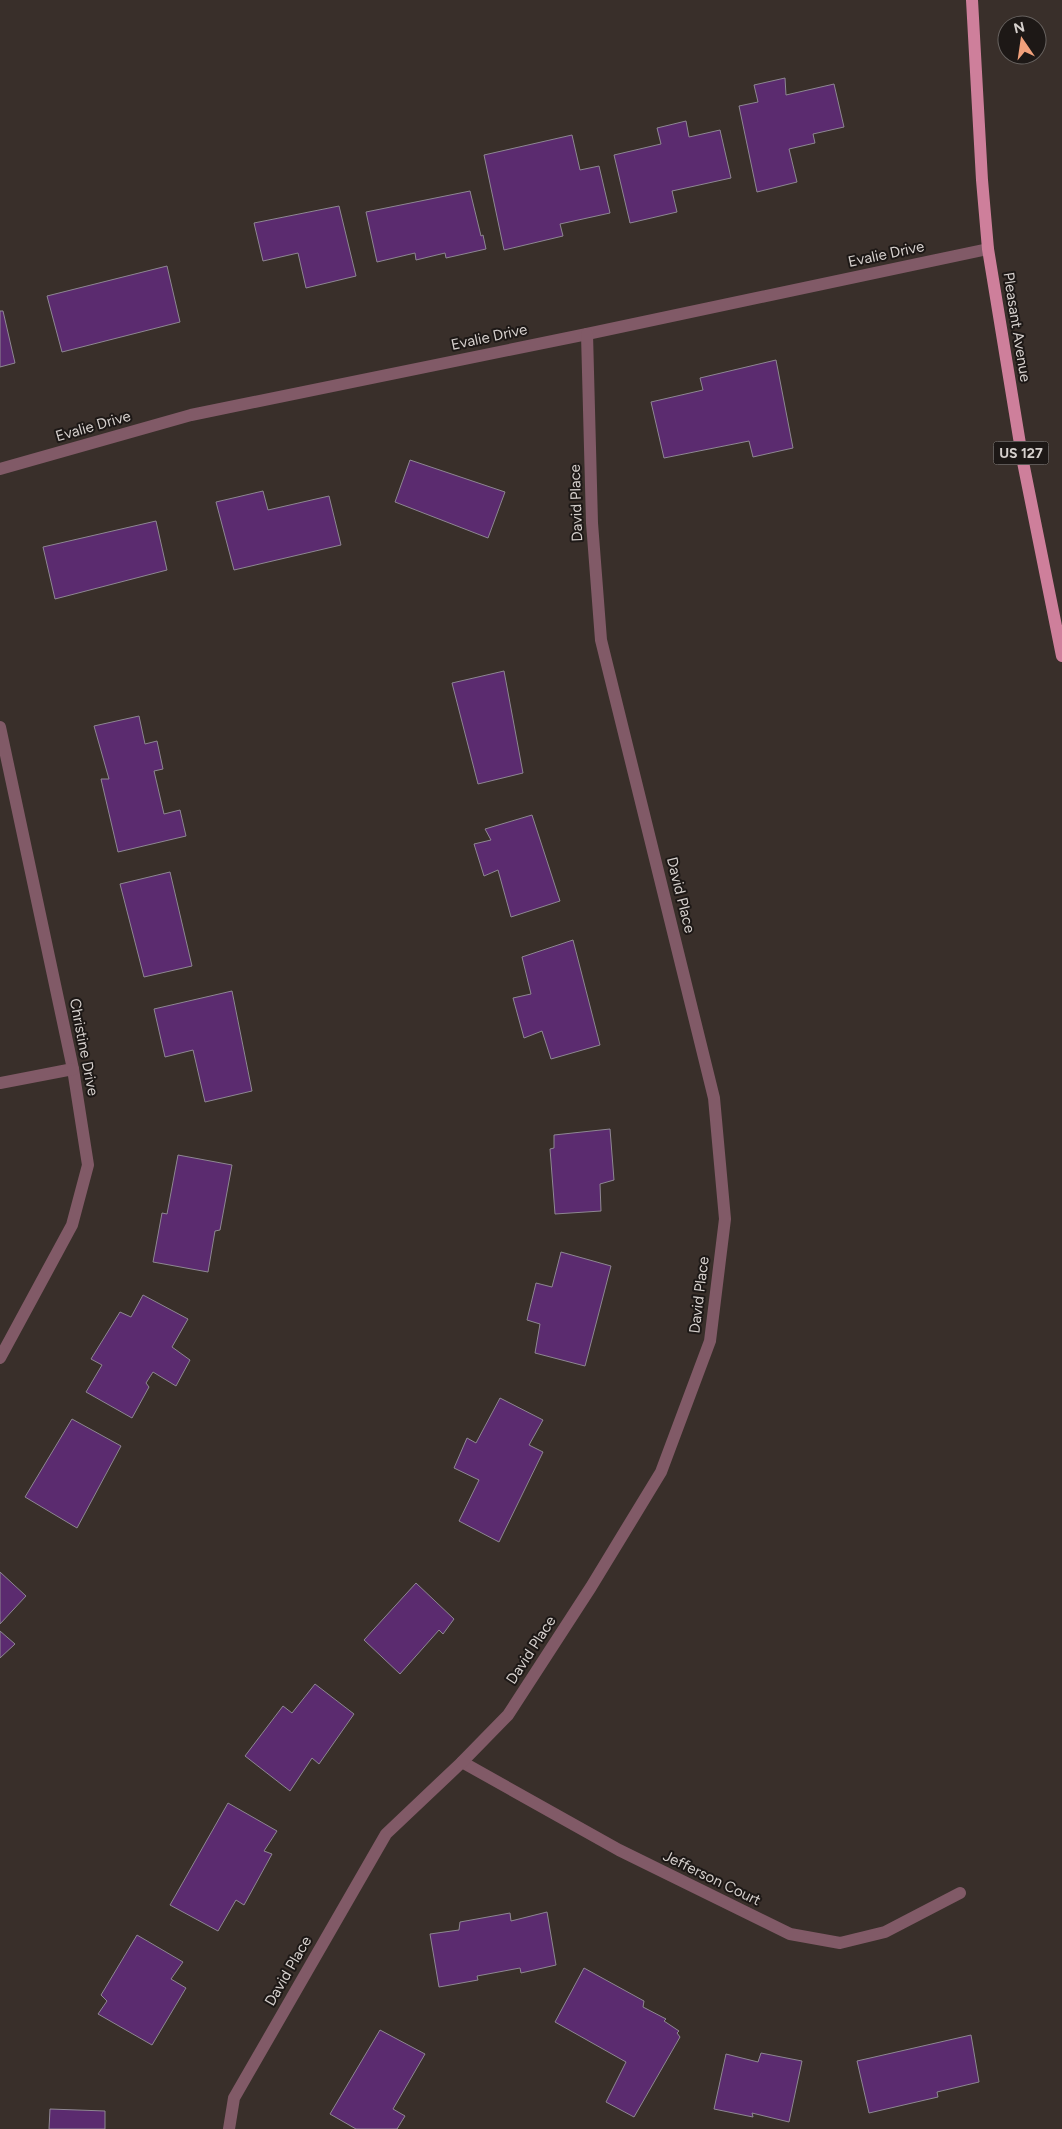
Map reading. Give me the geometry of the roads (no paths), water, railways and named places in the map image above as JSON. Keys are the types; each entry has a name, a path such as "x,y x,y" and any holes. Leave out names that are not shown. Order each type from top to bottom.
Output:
{"main road":[{"name":"Pleasant Avenue","path":"972,0 982,180 988,248 1023,462 1062,656"}],"street":[{"name":"Evalie Drive","path":"0,469 191,415 587,334 988,248"},
{"name":"David Place","path":"229,2129 234,2098 386,1834 462,1762 508,1715 591,1587 661,1472 710,1341 725,1219 714,1098 601,640 592,523 587,334"},
{"name":"Christine Drive","path":"0,726 73,1069 88,1165 72,1226 0,1358"},
{"path":"0,1083 73,1069"},
{"name":"Jefferson Court","path":"462,1762 619,1850 790,1934 840,1943 884,1932 960,1893"}]}
